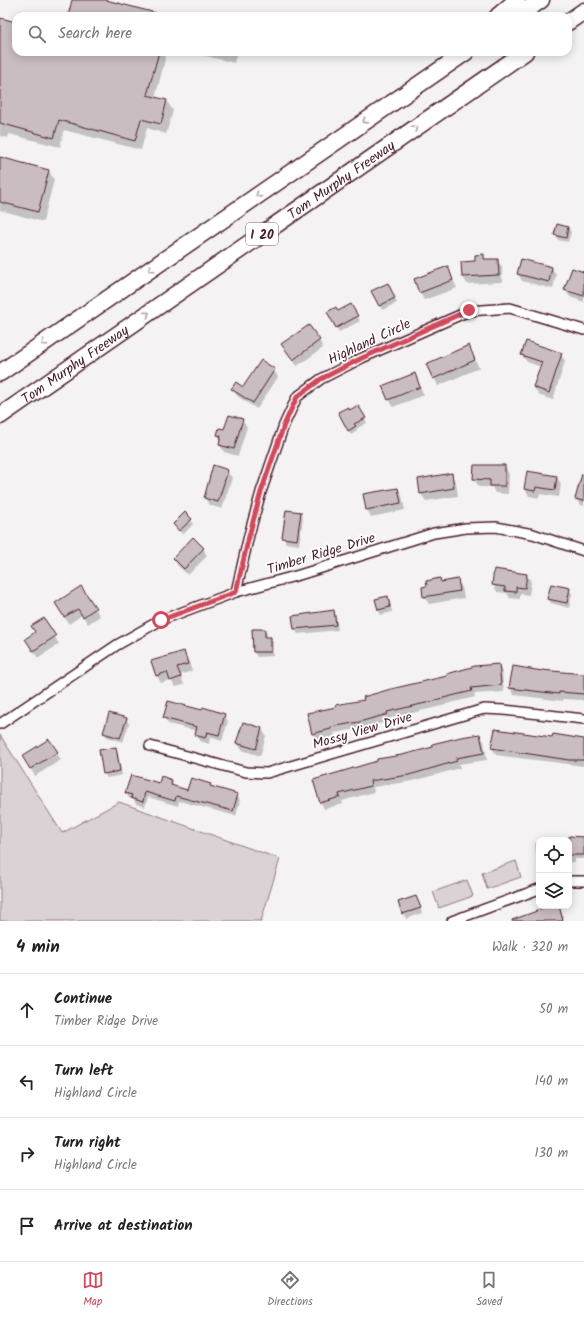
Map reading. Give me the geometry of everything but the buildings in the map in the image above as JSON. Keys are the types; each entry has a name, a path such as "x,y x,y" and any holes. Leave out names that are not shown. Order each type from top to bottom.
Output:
{"highway":[{"path":"503,12 518,0"},
{"path":"524,12 541,0"},
{"path":"572,19 584,11"},
{"path":"397,99 449,56"},
{"name":"I 20","path":"0,373 460,56"},
{"name":"Tom Murphy Freeway","path":"0,416 519,56"}],"street":[{"name":"Highland Circle","path":"236,592 261,492 284,425 297,397 321,379 362,358 469,310 510,308 584,330"},
{"name":"Timber Ridge Drive","path":"0,724 116,646 161,620 236,592 299,575 434,533 466,528 496,527 533,534 584,551"},
{"name":"Mossy View Drive","path":"150,746 246,772 267,773 484,709 584,719"},
{"path":"572,882 584,880"},
{"path":"452,921 536,890"}],"shaded area":[{"path":"0,735 62,833 119,802 280,859 261,921 0,921"},
{"path":"516,861 521,877 487,889 482,873"},
{"path":"467,880 473,896 439,908 433,892"}],"route":[{"path":"161,620 236,592 261,492 284,425 297,397 321,379 362,358 469,310"}]}
